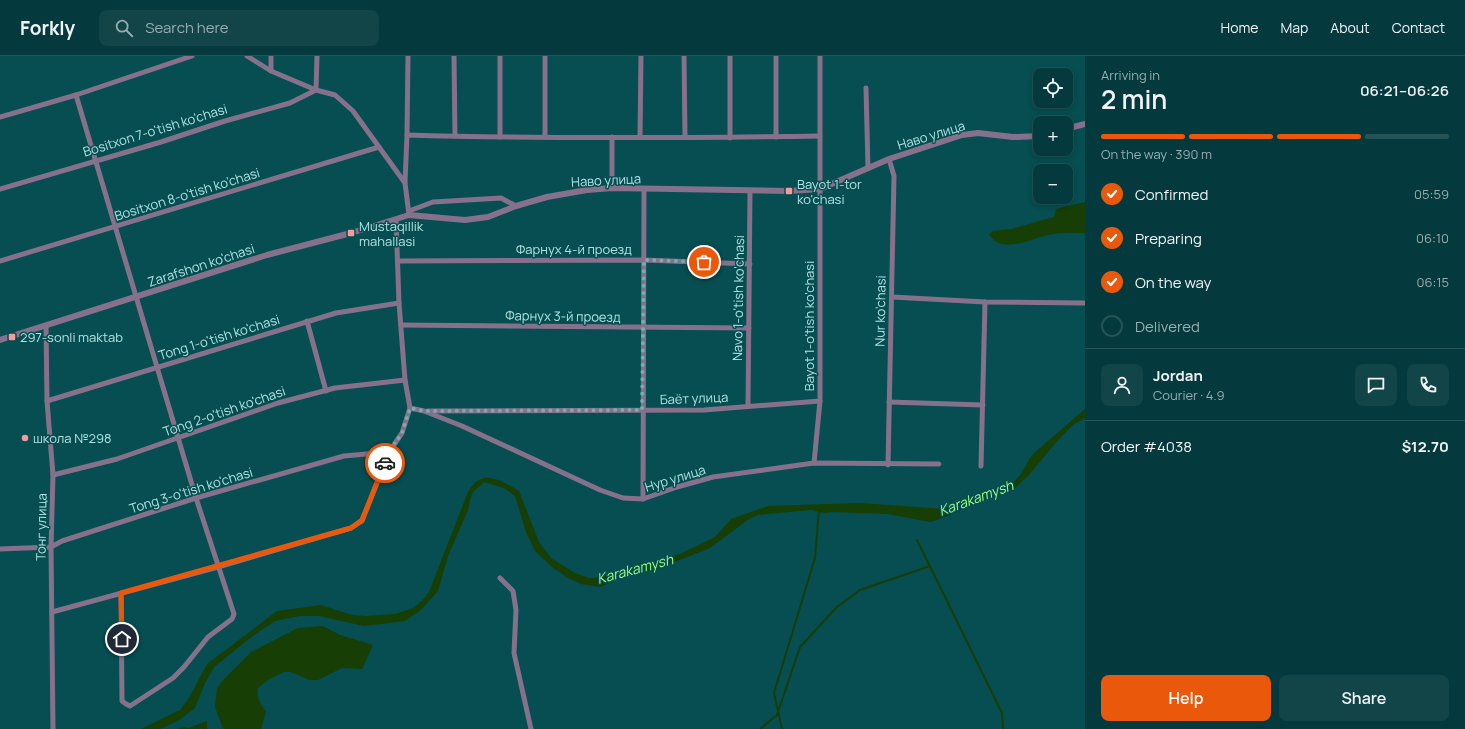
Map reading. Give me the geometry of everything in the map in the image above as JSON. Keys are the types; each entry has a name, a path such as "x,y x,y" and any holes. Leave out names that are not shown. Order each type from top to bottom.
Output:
{"street":[{"path":"0,117 76,95 192,56"},
{"path":"247,56 271,71 316,90 335,95 353,111 405,183"},
{"path":"271,56 271,71"},
{"path":"316,90 317,56"},
{"path":"408,56 405,183 409,213 432,202 501,198 516,206"},
{"path":"454,56 455,136"},
{"path":"500,56 500,137"},
{"path":"544,56 545,137"},
{"path":"640,137 641,56"},
{"path":"684,56 684,136"},
{"path":"730,56 730,138"},
{"path":"776,56 776,137"},
{"name":"Bayot 1-o'tish ko'chasi","path":"814,463 820,401 820,56"},
{"path":"866,88 868,168"},
{"name":"Bositxon 7-o'tish ko'chasi","path":"0,189 290,103 316,90"},
{"path":"76,95 196,498 233,609 232,619 208,637 174,678 130,706 122,700 121,593"},
{"path":"1073,127 1085,124"},
{"name":"Наво улица","path":"409,213 465,220 488,217 516,206 547,197 587,190 612,188 789,192 820,189 890,159 962,135 978,133 1013,137 1033,136"},
{"path":"407,135 500,137 684,136 730,138 820,136"},
{"path":"612,137 612,188"},
{"name":"Bositxon 8-o'tish ko'chasi","path":"0,261 379,147"},
{"name":"Nur ko'chasi","path":"888,464 894,176 890,159"},
{"path":"643,499 642,410 644,189"},
{"name":"Navo 1-o'tish ko'chasi","path":"748,406 750,191"},
{"name":"Zarafshon ko'chasi","path":"0,340 267,255 351,233 396,219 409,213"},
{"path":"52,612 218,567 351,528 362,520 389,452 402,433 410,408 405,380 399,303 396,219"},
{"name":"Фарнух 4-й проезд","path":"398,261 644,260 750,264"},
{"path":"892,297 985,302 1085,303"},
{"path":"981,466 985,302"},
{"name":"Tong 1-o'tish ko'chasi","path":"47,401 307,321 336,313 399,303"},
{"path":"307,321 326,391"},
{"name":"Тонг улица","path":"46,325 47,401 53,475 51,547 53,729"},
{"name":"Фарнух 3-й проезд","path":"401,325 749,328"},
{"name":"Tong 2-o'tish ko'chasi","path":"53,475 117,458 278,403 326,391 405,380"},
{"name":"Баёт улица","path":"424,411 704,410 820,401"},
{"path":"889,402 983,405"},
{"name":"Нур улица","path":"410,408 424,411 462,426 600,490 623,498 643,499 713,477 814,463 939,464"},
{"name":"Tong 3-o'tish ko'chasi","path":"0,549 51,547 62,541 196,498 344,456 389,452"},
{"path":"500,578 513,590 516,610 514,653 531,729"}],"water":[{"path":"1085,202 1085,233 1053,234 1010,245 995,241 989,234 992,231 1012,229 1054,217 1056,209"},
{"name":"Karakamysh","path":"1085,409 1085,418 1074,424 1058,440 1028,476 1015,488 937,520 930,522 888,514 825,513 811,510 758,515 749,519 710,548 652,571 631,573 600,587 581,584 568,578 552,567 535,551 526,532 515,496 504,488 484,482 473,492 468,510 448,556 438,591 421,610 405,621 364,626 319,616 300,616 275,621 254,635 214,667 205,683 195,708 178,721 160,729 141,729 180,710 189,698 207,664 277,611 321,605 352,615 367,616 395,614 413,608 422,601 429,592 468,492 473,484 479,480 492,478 519,491 539,542 551,558 575,573 589,578 595,578 617,573 639,563 650,562 680,554 715,537 731,519 768,506 860,503 945,509 973,497 996,491 1014,482 1021,474 1032,455"},
{"path":"323,626 340,635 373,645 362,669 342,668 318,680 310,680 290,672 284,672 268,680 258,688 258,698 266,712 261,729 223,729 215,707 217,688 223,680 251,652 298,628"},
{"path":"207,721 207,729 178,729 182,727 189,728"}],"waterway":[{"path":"782,729 774,693 815,558 819,509"},
{"path":"917,540 1002,713 1003,729"},
{"path":"760,729 777,715 800,647 837,607 860,590 930,566"}],"way so far":[{"path":"385,463 389,452 402,433 410,408 424,411 642,410 644,260 704,262"}],"place":[{"name":"Bayot 1-tor ko'chasi","path":"789,191"},
{"name":"Mustaqillik mahallasi","path":"351,233"},
{"name":"297-sonli maktab","path":"12,337"},
{"name":"школа №298","path":"25,438"}],"route":[{"path":"122,639 121,593 218,567 351,528 362,520 385,463"}]}
